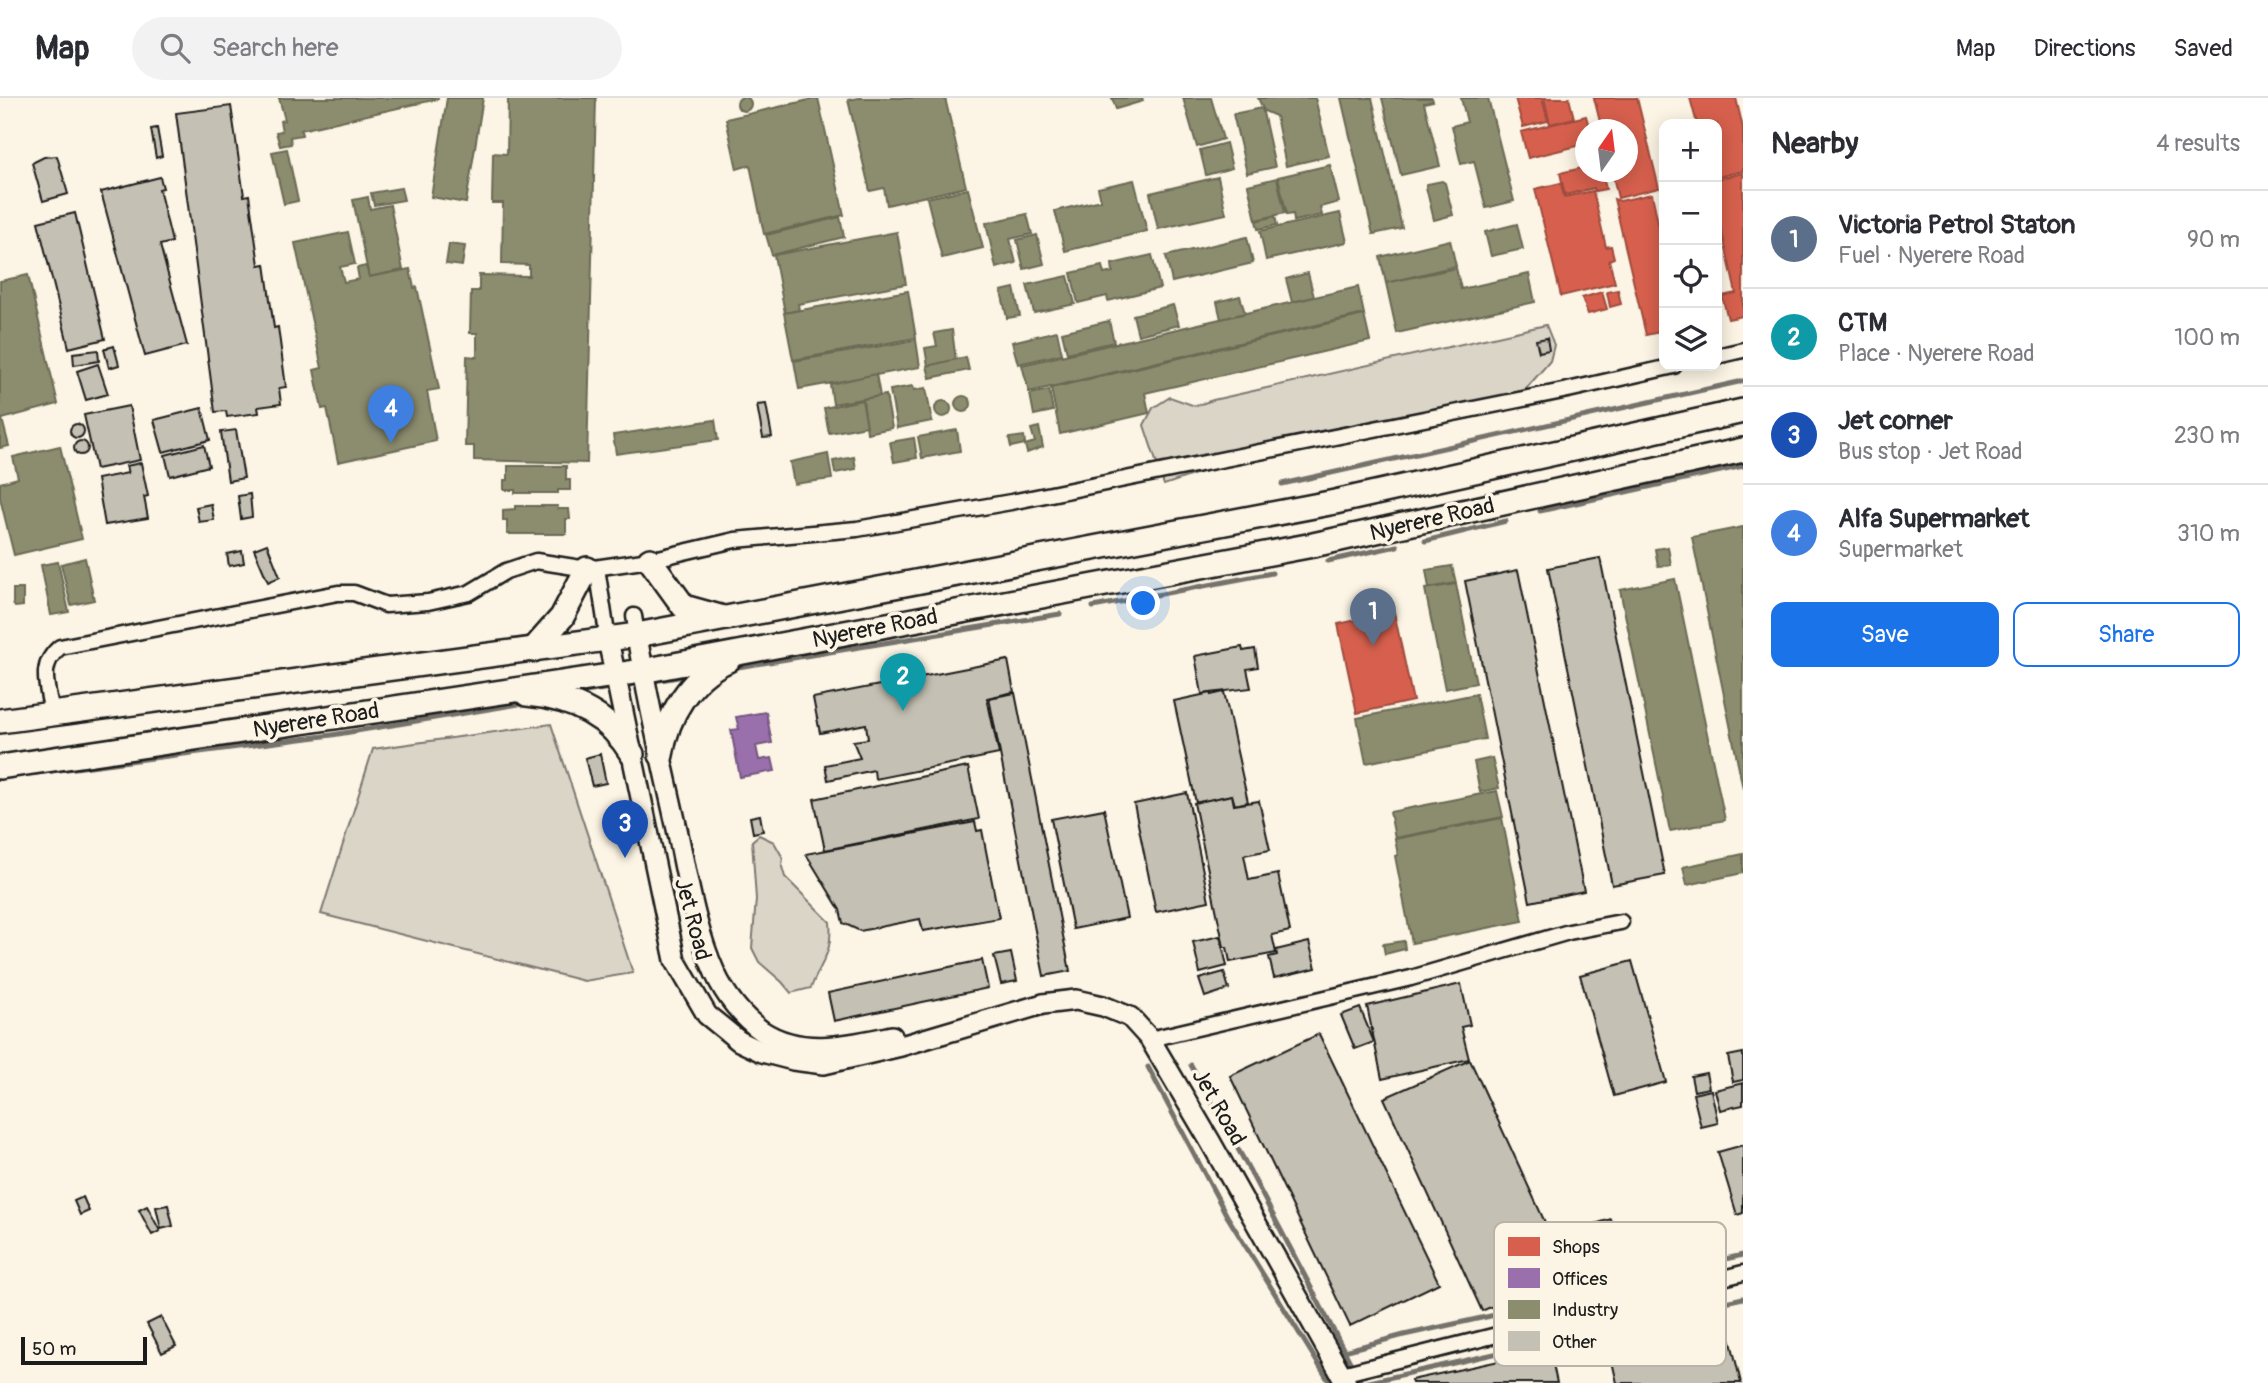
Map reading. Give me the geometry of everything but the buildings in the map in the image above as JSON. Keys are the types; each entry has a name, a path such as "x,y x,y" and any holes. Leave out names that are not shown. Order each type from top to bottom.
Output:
{"highway":[{"name":"Nyerere Road","path":"0,722 608,640 635,626 728,619 1335,502 1743,411"},
{"name":"Nyerere Road","path":"0,767 642,671 747,652 1313,545 1743,450"},
{"path":"650,560 684,607 728,619"},
{"path":"533,650 562,617 592,569"},
{"path":"661,755 663,739 674,712 699,678 716,665 747,652"},
{"path":"499,692 535,695 586,708 614,730 632,754"}],"main road":[{"name":"Jet Road","path":"635,626 642,671 689,884 707,954 730,1000 761,1030 799,1045 833,1048 912,1032 957,1029"},
{"name":"Jet Road","path":"608,640 675,960 707,1015 739,1041 762,1052 824,1064 850,1060 1043,1004 1076,1000 1103,1006 1130,1017 1150,1039 1344,1379"}],"street":[{"path":"1722,355 1743,350"},
{"path":"52,714 45,668 48,657 60,647 338,593 354,593 386,605 428,602 470,593 506,571 536,561 592,569 650,560 735,540 856,529 1011,502 1659,369"},
{"name":"Jet Road","path":"592,569 608,640"},
{"path":"1150,1039 1411,978 1569,932 1621,922"},
{"path":"1726,1278 1743,1273"},
{"path":"1344,1379 1494,1339"}],"shaded area":[{"path":"1546,325 1554,345 1550,361 1525,390 1219,453 1199,473 1164,485 1144,425 1153,408 1170,397 1195,406"},
{"path":"551,724 633,973 584,981 321,914 373,749"},
{"path":"759,835 774,842 783,858 785,877 830,922 828,950 811,988 791,993 759,962 752,948 756,899 752,841"}],"waterway":[{"path":"1282,484 1743,381"},
{"path":"1540,511 1743,466"},
{"path":"1425,541 1506,521"},
{"path":"1328,561 1397,546"},
{"path":"1093,607 1272,573"},
{"path":"732,668 1060,614"},
{"path":"573,694 691,675"},
{"path":"36,773 332,735 525,703"},
{"path":"1191,1065 1361,1383"},
{"path":"1148,1067 1227,1216 1330,1383"},
{"path":"1726,1259 1743,1255"},
{"path":"1726,1302 1743,1298"},
{"path":"1344,1351 1494,1315"},
{"path":"1365,1383 1494,1354"}],"place":[{"name":"Alfa Supermarket","path":"391,443"},
{"name":"Victoria Petrol Staton","path":"1373,646"},
{"name":"CTM","path":"903,711"},
{"name":"Jet corner","path":"625,858"}]}
